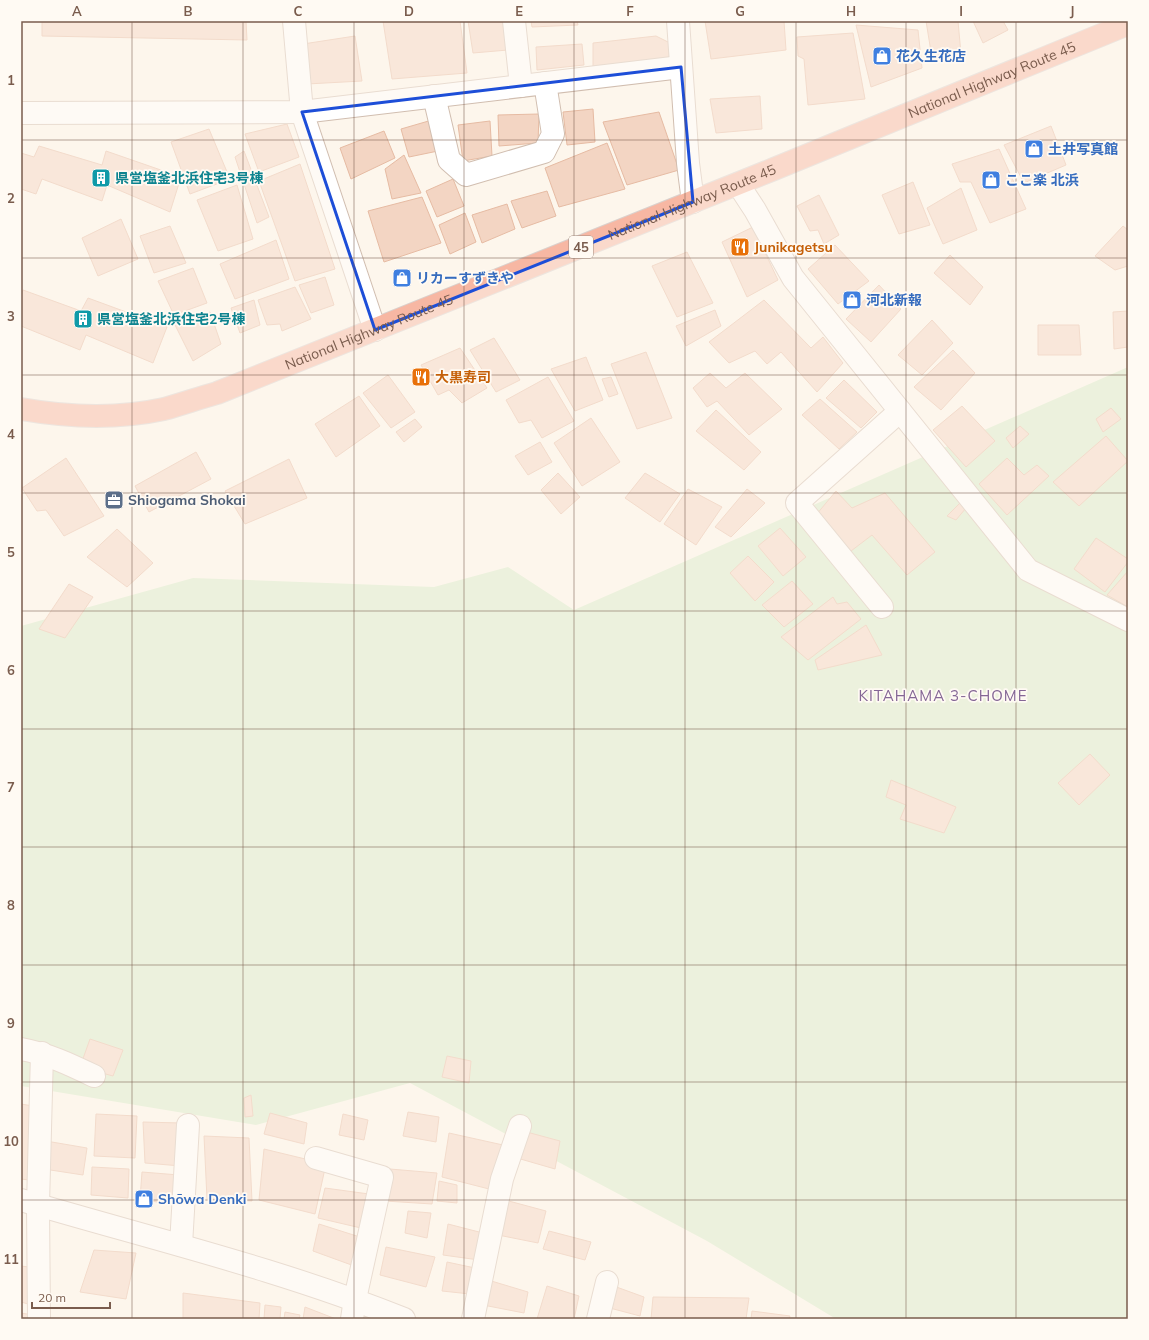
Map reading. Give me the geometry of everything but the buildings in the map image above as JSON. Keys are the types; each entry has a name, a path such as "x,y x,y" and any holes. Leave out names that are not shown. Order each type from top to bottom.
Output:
{"highway":[{"name":"National Highway Route 45","path":"21,409 47,414 112,416 163,409 217,393 738,184 1124,23"}],"street":[{"path":"294,21 302,112 374,330"},
{"path":"514,21 521,86"},
{"path":"678,21 688,163 693,202"},
{"path":"21,113 302,112 681,67"},
{"path":"434,96 449,160 466,175 544,152 553,134 545,83"},
{"path":"738,184 793,278 1028,570 1128,620"},
{"path":"882,606 797,503 900,411"},
{"path":"39,1319 30,1203 31,1051 71,1064 94,1076"},
{"path":"181,1245 188,1125"},
{"path":"473,1319 502,1179 520,1126"},
{"path":"316,1158 382,1177 353,1309"},
{"path":"30,1203 181,1245 353,1309 404,1319"},
{"path":"598,1319 607,1282"}],"highlighted area":[{"path":"681,67 693,202 375,330 302,112"}],"green space":[{"path":"1128,367 1128,1319 836,1319 707,1241 410,1083 256,1125 21,1086 21,626 193,578 434,587 508,567 574,610"}],"place":[{"name":"花久生花店","path":"882,56"},
{"name":"土井写真館","path":"1034,149"},
{"name":"県営塩釜北浜住宅3号棟","path":"101,178"},
{"name":"ここ楽 北浜","path":"991,180"},
{"name":"Junikagetsu","path":"740,247"},
{"name":"リカーすずきや","path":"402,278"},
{"name":"河北新報","path":"852,300"},
{"name":"県営塩釜北浜住宅2号棟","path":"83,319"},
{"name":"大黒寿司","path":"421,377"},
{"name":"Shiogama Shokai","path":"114,500"},
{"name":"Shōwa Denki","path":"144,1199"}],"district":[{"name":"KITAHAMA 3-CHOME","path":"943,695"}]}
